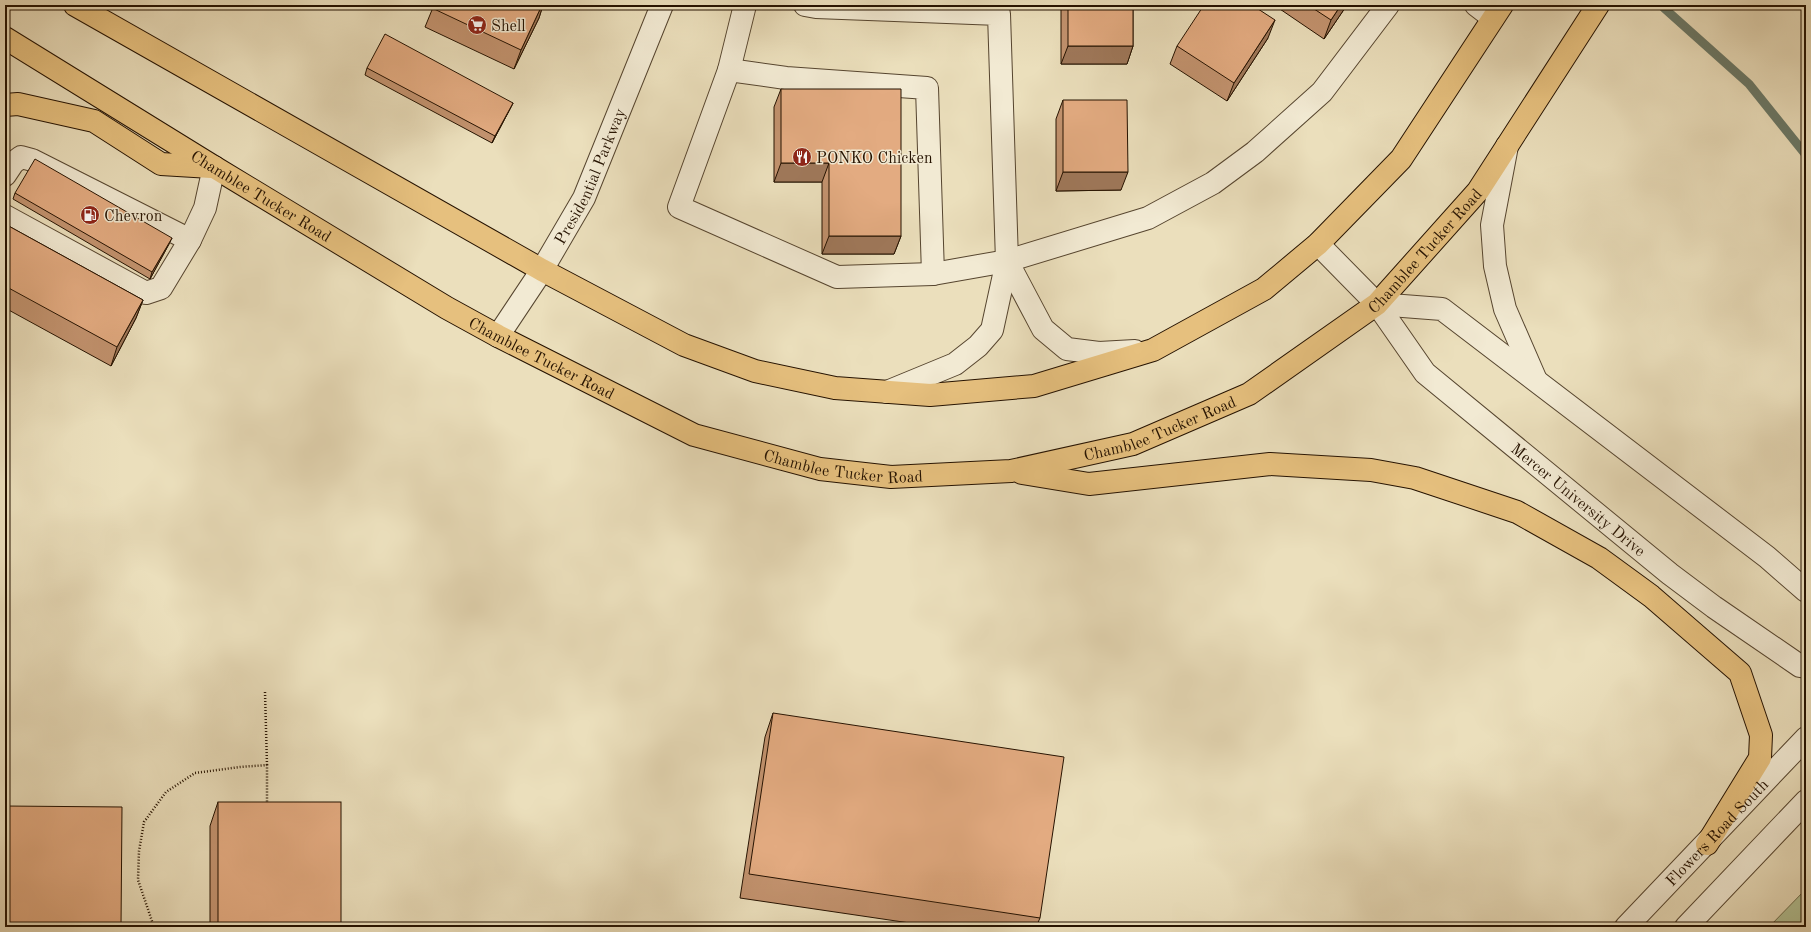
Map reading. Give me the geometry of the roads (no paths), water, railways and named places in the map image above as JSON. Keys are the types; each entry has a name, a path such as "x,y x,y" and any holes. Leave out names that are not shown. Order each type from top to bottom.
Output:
{"main road":[{"path":"75,5 542,270 684,345 755,371 836,388 930,395 1034,386 1153,350 1264,289 1318,244 1401,158 1498,12"},
{"name":"Chamblee Tucker Road","path":"5,38 447,308 498,336 694,435 820,469 891,477 1011,471 1133,444 1249,394 1377,304 1478,191 1598,5"},
{"path":"5,105 18,104 94,121 161,164 214,167"},
{"path":"1011,471 1089,484 1270,464 1371,470 1415,478 1518,512 1599,558 1651,596 1740,673 1761,735 1760,758 1707,844"}],"street":[{"name":"Presidential Parkway","path":"498,336 542,270 573,217 595,174 662,5"},
{"path":"745,5 729,70 679,207 837,278 933,274 1007,261 1148,218 1213,183 1255,152 1322,92 1388,5"},
{"path":"1476,5 1498,12"},
{"path":"812,6 999,14 1007,261 992,330 978,346 955,364 887,392"},
{"path":"729,70 786,78 927,88 933,274"},
{"path":"1507,145 1492,225 1495,266 1505,310 1537,381"},
{"path":"5,175 13,163 21,157 32,160 190,240"},
{"path":"5,216 146,293 161,288 190,240 205,208 214,167"},
{"name":"Mercer University Drive","path":"1318,244 1377,304 1425,373 1670,574 1714,607 1794,662 1800,666 1806,667"},
{"path":"1007,261 1043,329 1067,349 1099,354 1153,350"},
{"path":"1377,304 1442,309 1767,557 1806,591"},
{"name":"Flowers Road South","path":"1626,927 1707,844 1806,738"},
{"path":"1686,927 1806,801"}],"waterway":[{"path":"1664,8 1749,84 1806,155"}],"place":[{"name":"Shell","path":"477,25"},
{"name":"PONKO Chicken","path":"802,157"},
{"name":"Chevron","path":"90,215"}]}
